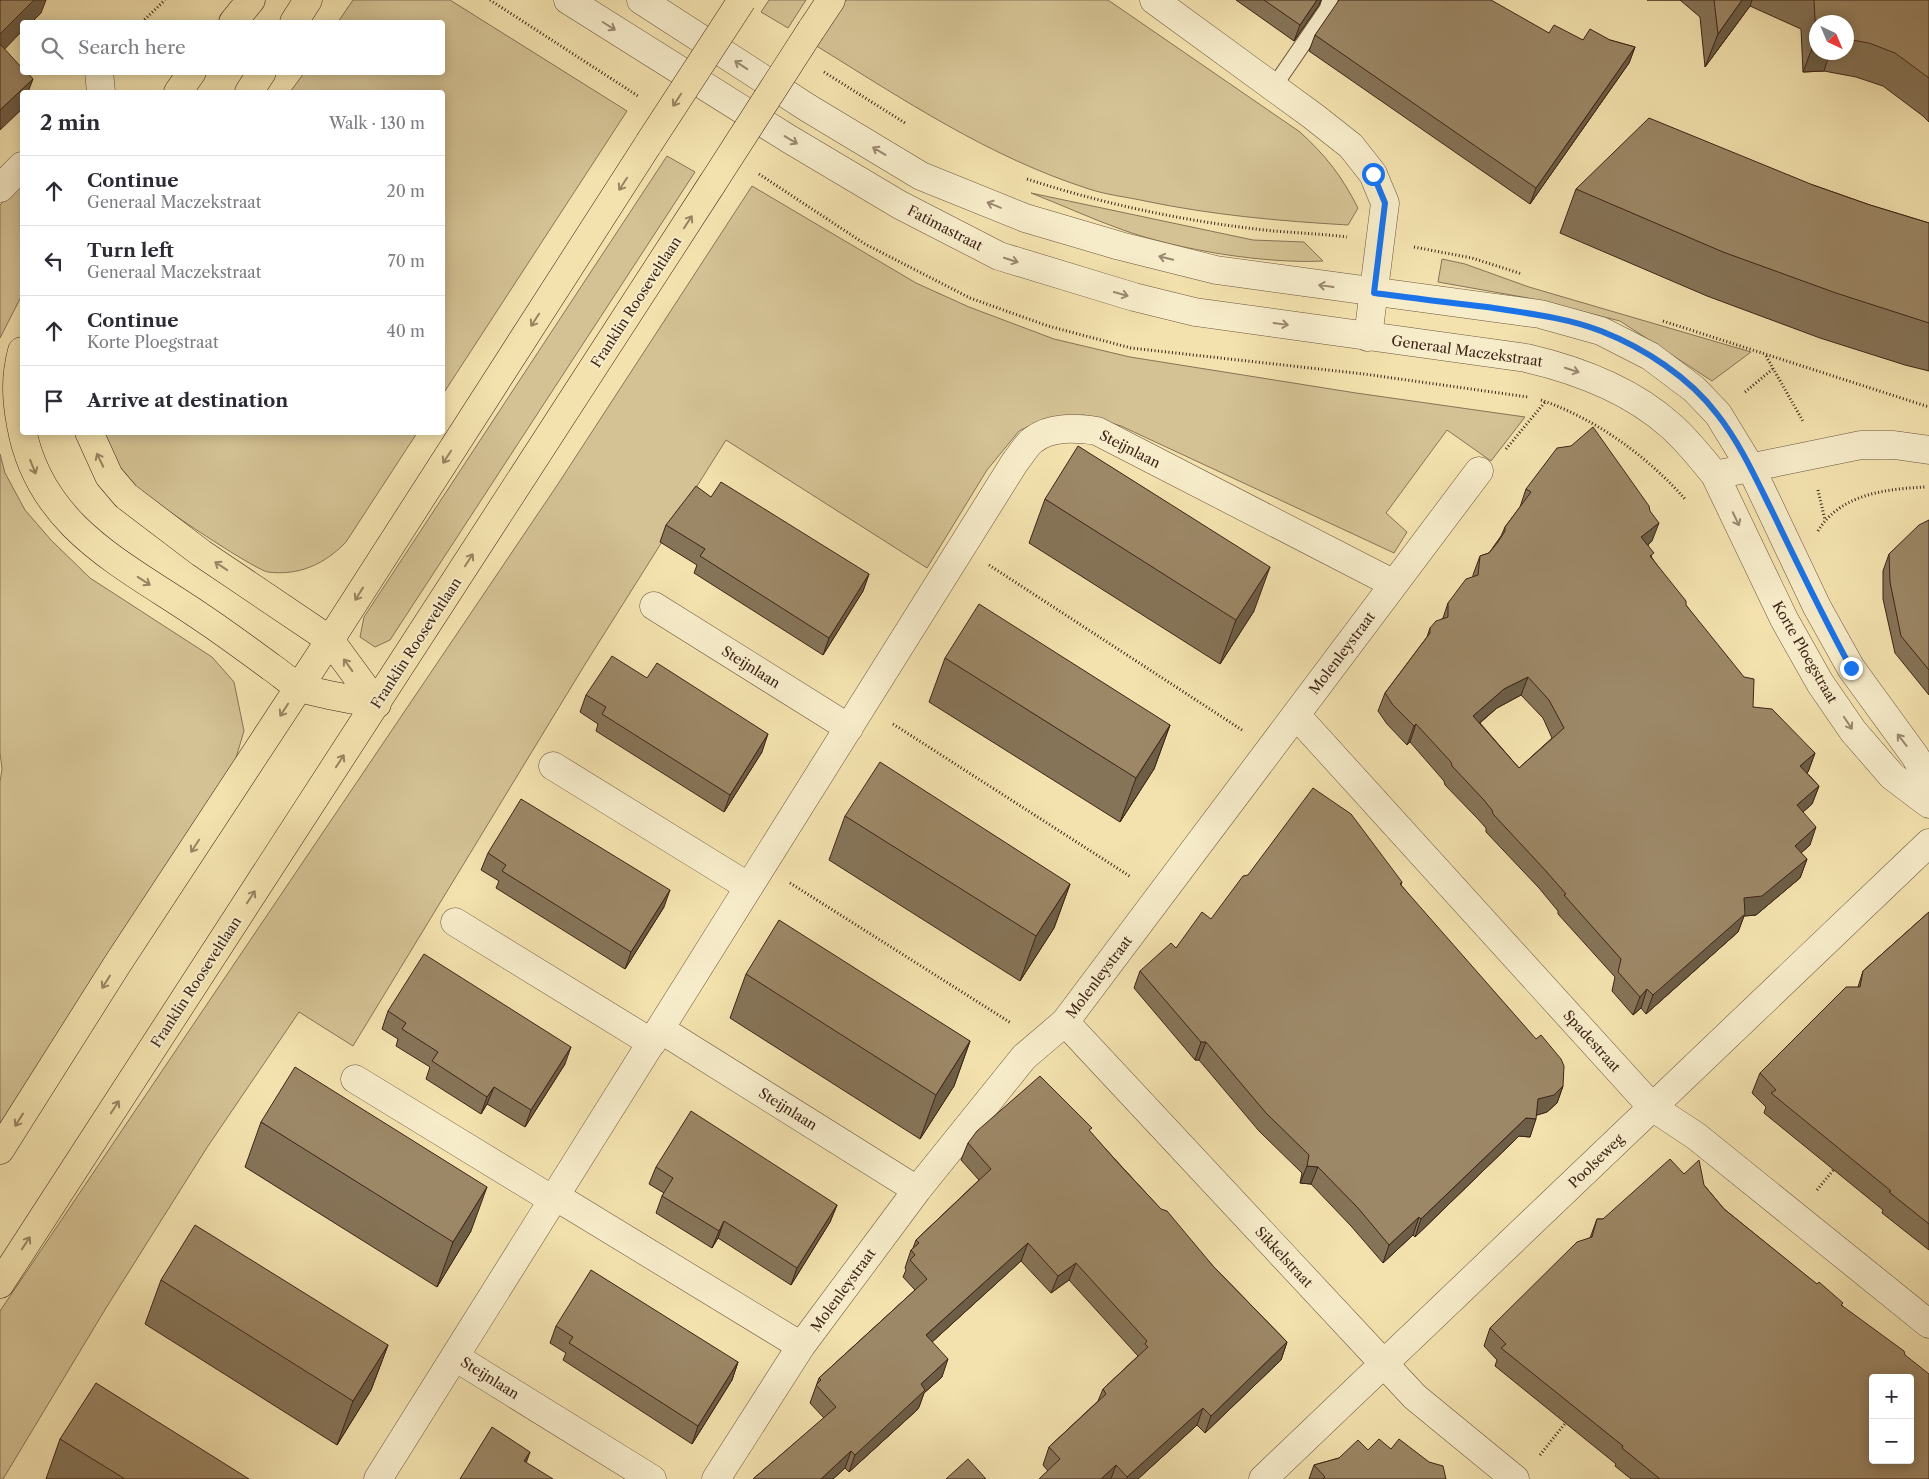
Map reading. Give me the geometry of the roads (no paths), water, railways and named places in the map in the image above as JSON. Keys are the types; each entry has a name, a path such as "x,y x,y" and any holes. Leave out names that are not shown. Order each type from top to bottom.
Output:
{"main road":[{"path":"235,20 251,0"},
{"path":"295,20 308,0"},
{"path":"0,1150 118,963 330,640 742,0"},
{"name":"Franklin Rooseveltlaan","path":"0,1284 831,0"},
{"path":"179,90 190,75"},
{"path":"250,90 260,75"},
{"path":"20,358 17,369 16,396 20,420"},
{"path":"22,435 34,469 50,500 74,528 110,559 200,616 299,687 377,704"},
{"path":"90,435 108,476 126,496 201,553 330,640 377,704"}],"street":[{"name":"Fatimastraat","path":"568,0 788,139 900,205 999,256 1117,292 1195,312 1368,337"},
{"path":"641,0 808,108 921,176 1025,218 1120,246 1216,270 1374,293 1540,314 1601,331 1650,356 1699,394 1718,414 1751,468 1817,607 1851,668 1915,756 1929,780"},
{"path":"1154,0 1314,116 1351,146 1373,174 1385,203 1368,337"},
{"path":"99,75 102,90"},
{"path":"0,188 20,168"},
{"name":"Generaal Maczekstraat","path":"1368,337 1526,358 1581,374 1628,396 1658,415 1686,440 1715,475"},
{"name":"Steijnlaan","path":"378,1479 1015,462 1033,440 1054,430 1077,428 1097,431 1394,584"},
{"path":"1715,475 1861,445 1894,445 1929,450"},
{"name":"Molenleystraat","path":"716,1479 801,1346 916,1190 1024,1057 1065,1022 1479,471"},
{"name":"Korte Ploegstraat","path":"1715,475 1780,611 1820,683 1853,731 1892,776 1929,804"},
{"name":"Steijnlaan","path":"654,606 849,728"},
{"name":"Spadestraat","path":"1296,715 1652,1107 1696,1136 1929,1324"},
{"path":"553,766 756,876"},
{"name":"Poolseweg","path":"1263,1479 1929,843"},
{"name":"Steijnlaan","path":"455,922 656,1036 916,1190"},
{"name":"Sikkelstraat","path":"1065,1022 1416,1398 1515,1479"},
{"path":"355,1079 801,1346"},
{"name":"Steijnlaan","path":"455,1357 652,1479"}],"lane":[{"path":"1273,88 1327,9 1330,0"}]}
